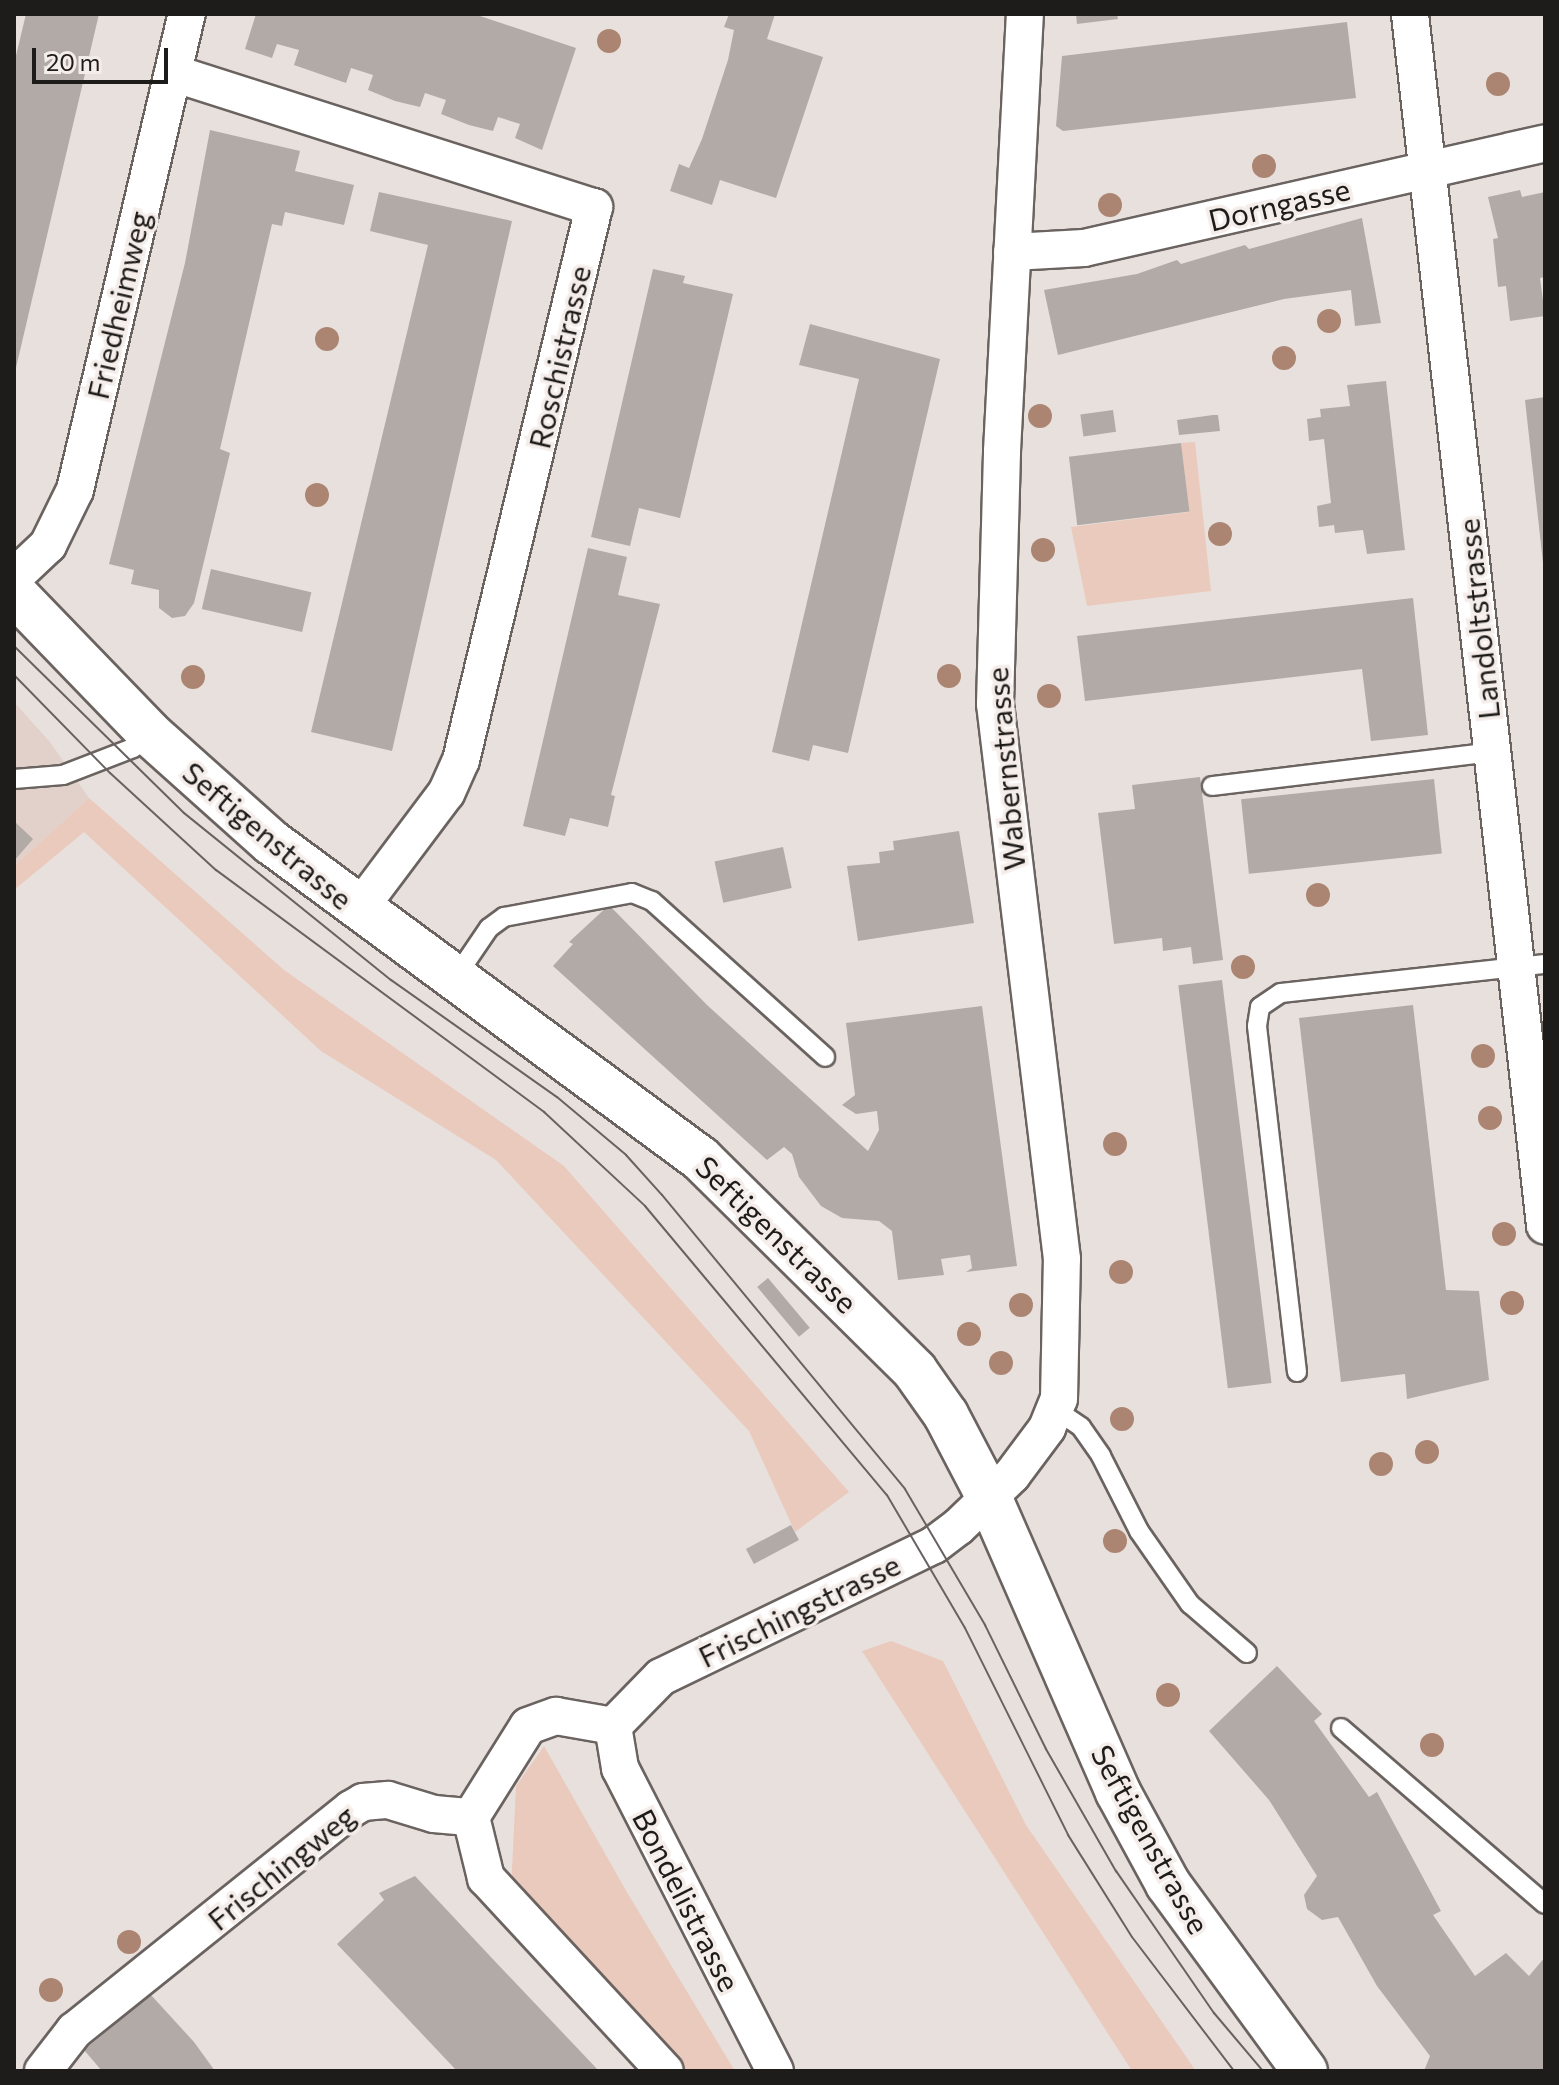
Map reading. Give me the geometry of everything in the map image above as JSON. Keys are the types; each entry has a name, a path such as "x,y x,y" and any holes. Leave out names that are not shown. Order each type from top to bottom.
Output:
{"main road":[{"name":"Seftigenstrasse","path":"14,593 149,733 358,910 623,1098 723,1179 915,1371 946,1415 990,1499 1118,1792 1161,1871 1191,1920 1305,2071"}],"street":[{"name":"Friedheimweg","path":"14,577 48,545 75,490 187,14"},
{"name":"Wabernstrasse","path":"990,1499 1056,1410 1063,1360 1062,1259 1026,984 995,704 1012,252 1025,14"},
{"name":"Landoltstrasse","path":"1410,14 1425,172 1493,752 1531,965 1545,1225"},
{"name":"Roschistrasse","path":"173,73 594,207 461,760 446,793 358,910"},
{"name":"Dorngasse","path":"1012,252 1084,248 1545,143"},
{"name":"Frischingstrasse","path":"613,1726 661,1677 934,1545 990,1499"},
{"path":"613,1726 556,1716 528,1726 471,1817 486,1878 665,2071"},
{"name":"Bondelistrasse","path":"613,1726 620,1768 775,2071"},
{"name":"Frischingweg","path":"43,2071 74,2031 363,1802 388,1800 434,1814 471,1817"}],"lane":[{"path":"14,779 63,775 133,748 149,733"},
{"path":"1212,786 1493,752"},
{"path":"455,978 489,928 504,917 632,893 652,901 825,1057"},
{"path":"1297,1372 1257,1026 1260,1007 1281,993 1531,965"},
{"path":"1056,1410 1081,1427 1101,1456 1162,1568 1190,1604 1247,1653"},
{"path":"1341,1728 1545,1904"}],"shaded area":[{"path":"1195,442 1211,591 1087,606 1071,527 1189,512 1181,443"},
{"path":"14,702 50,742 89,798 14,866"},
{"path":"89,798 284,970 564,1166 849,1492 795,1532 749,1431 496,1160 321,1051 84,832 14,890 14,866"},
{"path":"891,1641 943,1661 1026,1825 1196,2071 1132,2071 862,1651"},
{"path":"544,1746 628,1894 735,2071 660,2071 511,1890 516,1786"}],"building":[{"path":"26,14 99,14 15,372 14,64"},
{"path":"256,14 474,14 576,48 542,150 515,138 520,124 498,117 493,131 469,125 441,114 446,100 425,93 420,107 368,90 373,75 351,68 346,83 294,65 299,50 277,44 272,58 245,49"},
{"path":"729,14 775,14 767,39 823,57 776,198 720,180 712,205 670,191 679,164 689,168 702,139 728,60 734,30 724,27"},
{"path":"1076,14 1117,14 1118,19 1077,24"},
{"path":"1347,22 1356,98 1063,131 1056,126 1062,56"},
{"path":"210,130 300,151 295,171 354,185 344,225 285,212 282,226 272,224 220,449 230,453 194,603 185,616 172,618 159,608 159,590 131,584 134,570 109,564 185,263"},
{"path":"1520,190 1522,197 1545,192 1545,277 1540,278 1545,316 1510,321 1506,286 1498,287 1493,239 1498,238 1488,197"},
{"path":"379,192 512,221 392,751 311,732 428,245 370,231"},
{"path":"1362,218 1381,323 1355,326 1351,290 1284,299 1058,355 1044,290 1137,274 1177,260 1181,264 1245,245 1249,249"},
{"path":"653,269 685,276 683,283 733,294 680,518 639,508 630,546 591,537"},
{"path":"810,324 940,359 848,753 813,745 809,761 772,752 859,379 799,365"},
{"path":"1386,381 1405,550 1367,554 1363,530 1335,533 1334,525 1319,527 1317,506 1331,503 1324,439 1309,441 1307,419 1321,417 1320,409 1350,406 1347,385"},
{"path":"1545,397 1545,563 1543,563 1525,400"},
{"path":"1113,410 1116,432 1083,436 1080,415"},
{"path":"1218,415 1220,431 1179,435 1177,420"},
{"path":"1181,443 1189,511 1077,525 1069,457"},
{"path":"588,548 627,557 618,595 660,604 611,795 615,796 608,827 570,818 565,836 523,826"},
{"path":"211,569 311,592 302,632 202,609"},
{"path":"1413,598 1428,735 1371,741 1362,669 1085,701 1077,636"},
{"path":"1200,777 1223,960 1193,964 1191,947 1163,951 1162,938 1114,944 1098,813 1135,809 1132,785"},
{"path":"1434,779 1442,854 1249,874 1241,799"},
{"path":"14,821 33,839 14,861"},
{"path":"959,831 974,923 858,941 847,866 880,863 879,852 894,850 893,841"},
{"path":"783,847 792,888 723,903 715,862"},
{"path":"609,905 707,1005 868,1151 879,1130 877,1111 856,1114 842,1105 855,1095 846,1023 982,1006 1017,1266 966,1272 972,1268 970,1255 941,1259 944,1275 898,1280 892,1231 879,1221 842,1218 821,1206 799,1177 792,1154 784,1147 767,1160 553,966 573,944 569,942"},
{"path":"1222,980 1271,1383 1228,1388 1178,985"},
{"path":"1413,1005 1446,1290 1479,1291 1489,1380 1407,1399 1405,1374 1341,1382 1299,1018"},
{"path":"768,1278 810,1328 799,1337 757,1287"},
{"path":"791,1525 799,1540 754,1564 746,1549"},
{"path":"1277,1666 1322,1714 1314,1721 1369,1797 1377,1792 1441,1911 1433,1915 1475,1976 1506,1953 1529,1976 1545,1957 1545,2071 1424,2071 1430,2056 1377,1986 1338,1917 1322,1920 1307,1909 1304,1895 1317,1876 1269,1800 1209,1731"},
{"path":"415,1876 599,2071 457,2071 337,1944 384,1900 379,1893"},
{"path":"151,1995 194,2042 215,2071 102,2071 84,2050"}],"tram line":[{"path":"14,646 184,813 391,980 557,1097 626,1155 662,1195 905,1489 985,1625 1046,1749 1116,1871 1214,2013 1263,2071"},
{"path":"14,675 110,773 216,870 544,1112 645,1206 887,1495 965,1628 1068,1835 1132,1937 1234,2071"}]}
